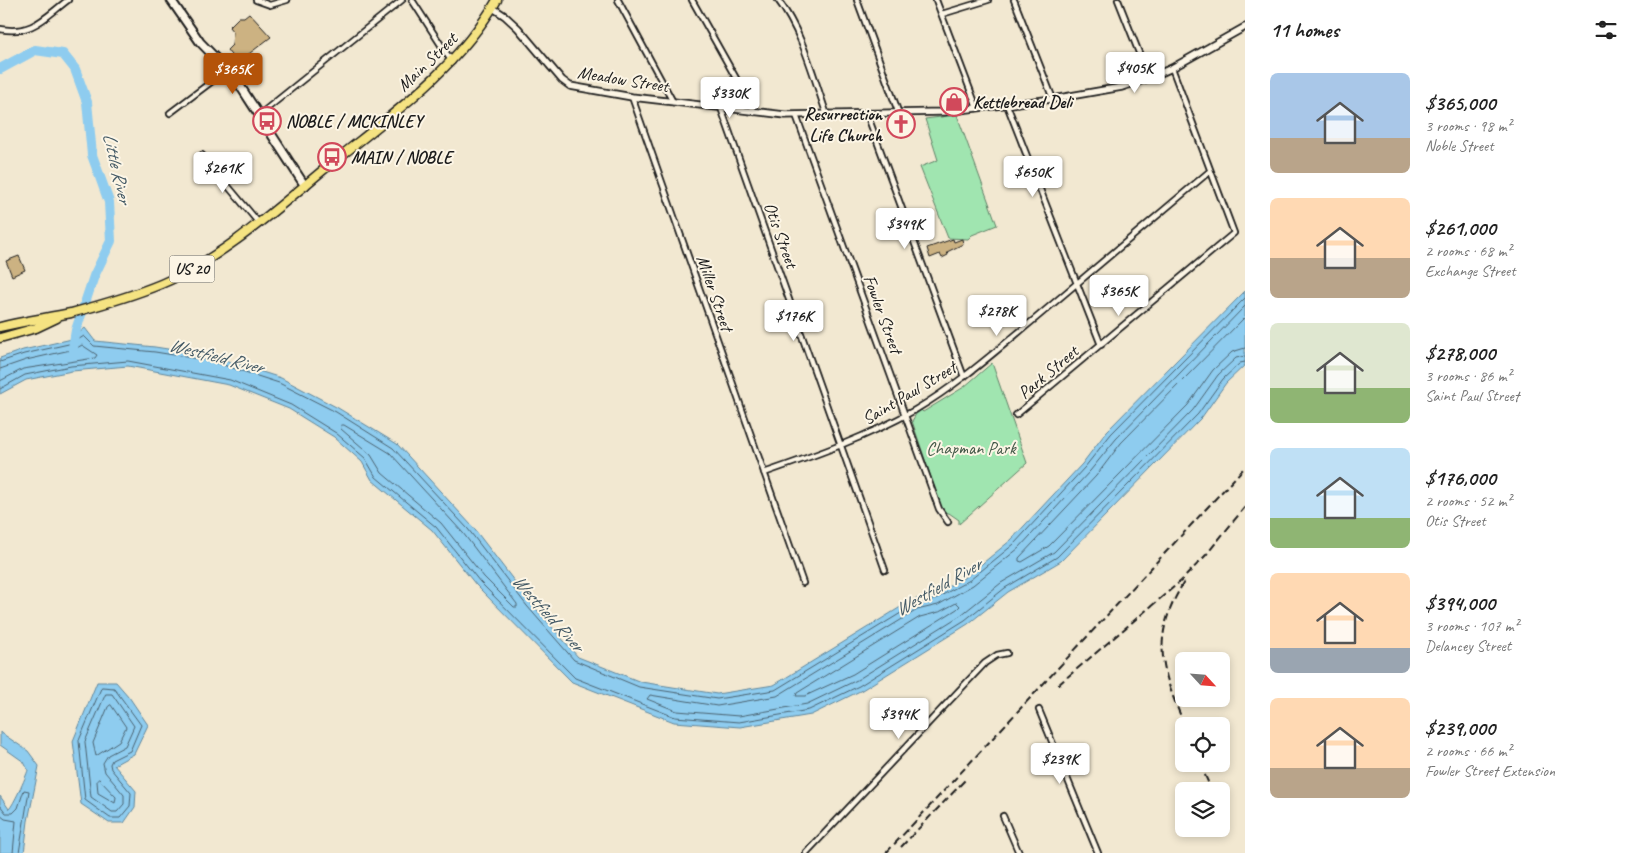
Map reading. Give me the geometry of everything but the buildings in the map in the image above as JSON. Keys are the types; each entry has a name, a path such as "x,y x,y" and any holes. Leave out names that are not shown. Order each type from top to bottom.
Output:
{"main road":[{"path":"171,0 200,42 235,78 304,186"},
{"name":"Main Street","path":"70,313 117,299 178,276 198,265 258,222 425,88 452,62 470,41 497,0"},
{"name":"US 20","path":"0,327 70,313"},
{"name":"US 20","path":"0,338 36,328 70,313"}],"street":[{"path":"0,30 26,30 68,0"},
{"path":"256,0 270,5 287,0"},
{"path":"259,115 402,0"},
{"path":"412,0 452,62"},
{"path":"618,0 673,102"},
{"path":"692,0 755,112"},
{"path":"778,0 792,20 827,115"},
{"path":"858,0 899,114"},
{"path":"936,0 977,108"},
{"path":"942,14 988,0"},
{"path":"1014,0 1053,99"},
{"path":"1118,0 1149,78"},
{"name":"Meadow Street","path":"493,8 518,28 568,85 632,97 796,115 943,112 1053,99 1122,87 1172,68 1245,27"},
{"path":"1172,68 1210,171"},
{"path":"170,113 226,70"},
{"name":"Miller Street","path":"632,97 803,583"},
{"path":"1008,105 1076,284 1101,344"},
{"name":"Otis Street","path":"721,108 885,570"},
{"path":"867,114 964,377"},
{"name":"Fowler Street","path":"796,115 939,509 948,522"},
{"path":"202,155 258,222"},
{"name":"Park Street","path":"1016,415 1234,234 1210,171"},
{"name":"Saint Paul Street","path":"764,472 841,446 906,414 964,377 1210,171"},
{"path":"806,853 985,663 997,655 1007,653"},
{"path":"1039,710 1098,853"},
{"path":"1003,816 1019,853"}],"green space":[{"path":"957,115 997,225 972,235 968,239 948,238 920,167 938,160 925,119"},
{"name":"Chapman Park","path":"992,363 1027,463 959,524 959,520 949,513 943,513 912,421 921,410 923,412 964,387"}],"water":[{"path":"1245,291 1245,365 1226,383 1202,417 1061,561 1008,592 968,624 862,690 811,715 740,727 674,722 572,682 476,585 432,530 372,480 362,462 334,437 289,409 229,385 128,366 72,371 26,380 0,394 0,358 23,350 72,339 85,328 95,341 155,347 212,356 281,378 338,408 397,444 472,526 531,603 578,657 641,682 717,694 774,685 912,600 933,595 967,576 1011,540 1082,464 1107,431"},
{"path":"97,682 116,682 148,725 134,754 114,765 136,791 135,807 124,823 109,823 81,804 73,741"},
{"path":"0,732 28,751 39,766 24,853 0,853 0,796 9,809 28,770 24,762 0,745"}],"waterway":[{"name":"Little River","path":"0,69 35,50 63,54 75,69 87,102 92,155 109,202 111,241 94,276 76,330 73,348"}],"railway":[{"path":"886,853 1245,467"},
{"path":"1058,685 1181,581 1206,555 1245,507"},
{"path":"1181,717 1165,671 1163,637 1166,620 1184,582"},
{"path":"1204,772 1208,782"},
{"path":"901,847 965,780"}],"place":[{"name":"Kettlebread Deli","path":"954,102"},
{"name":"NOBLE / MCKINLEY","path":"267,121"},
{"name":"Resurrection Life Church","path":"901,124"},
{"name":"MAIN / NOBLE","path":"332,157"}],"water label":[{"name":"Westfield River","path":"216,356"},
{"name":"Westfield River","path":"938,587"},
{"name":"Westfield River","path":"548,613"}]}
